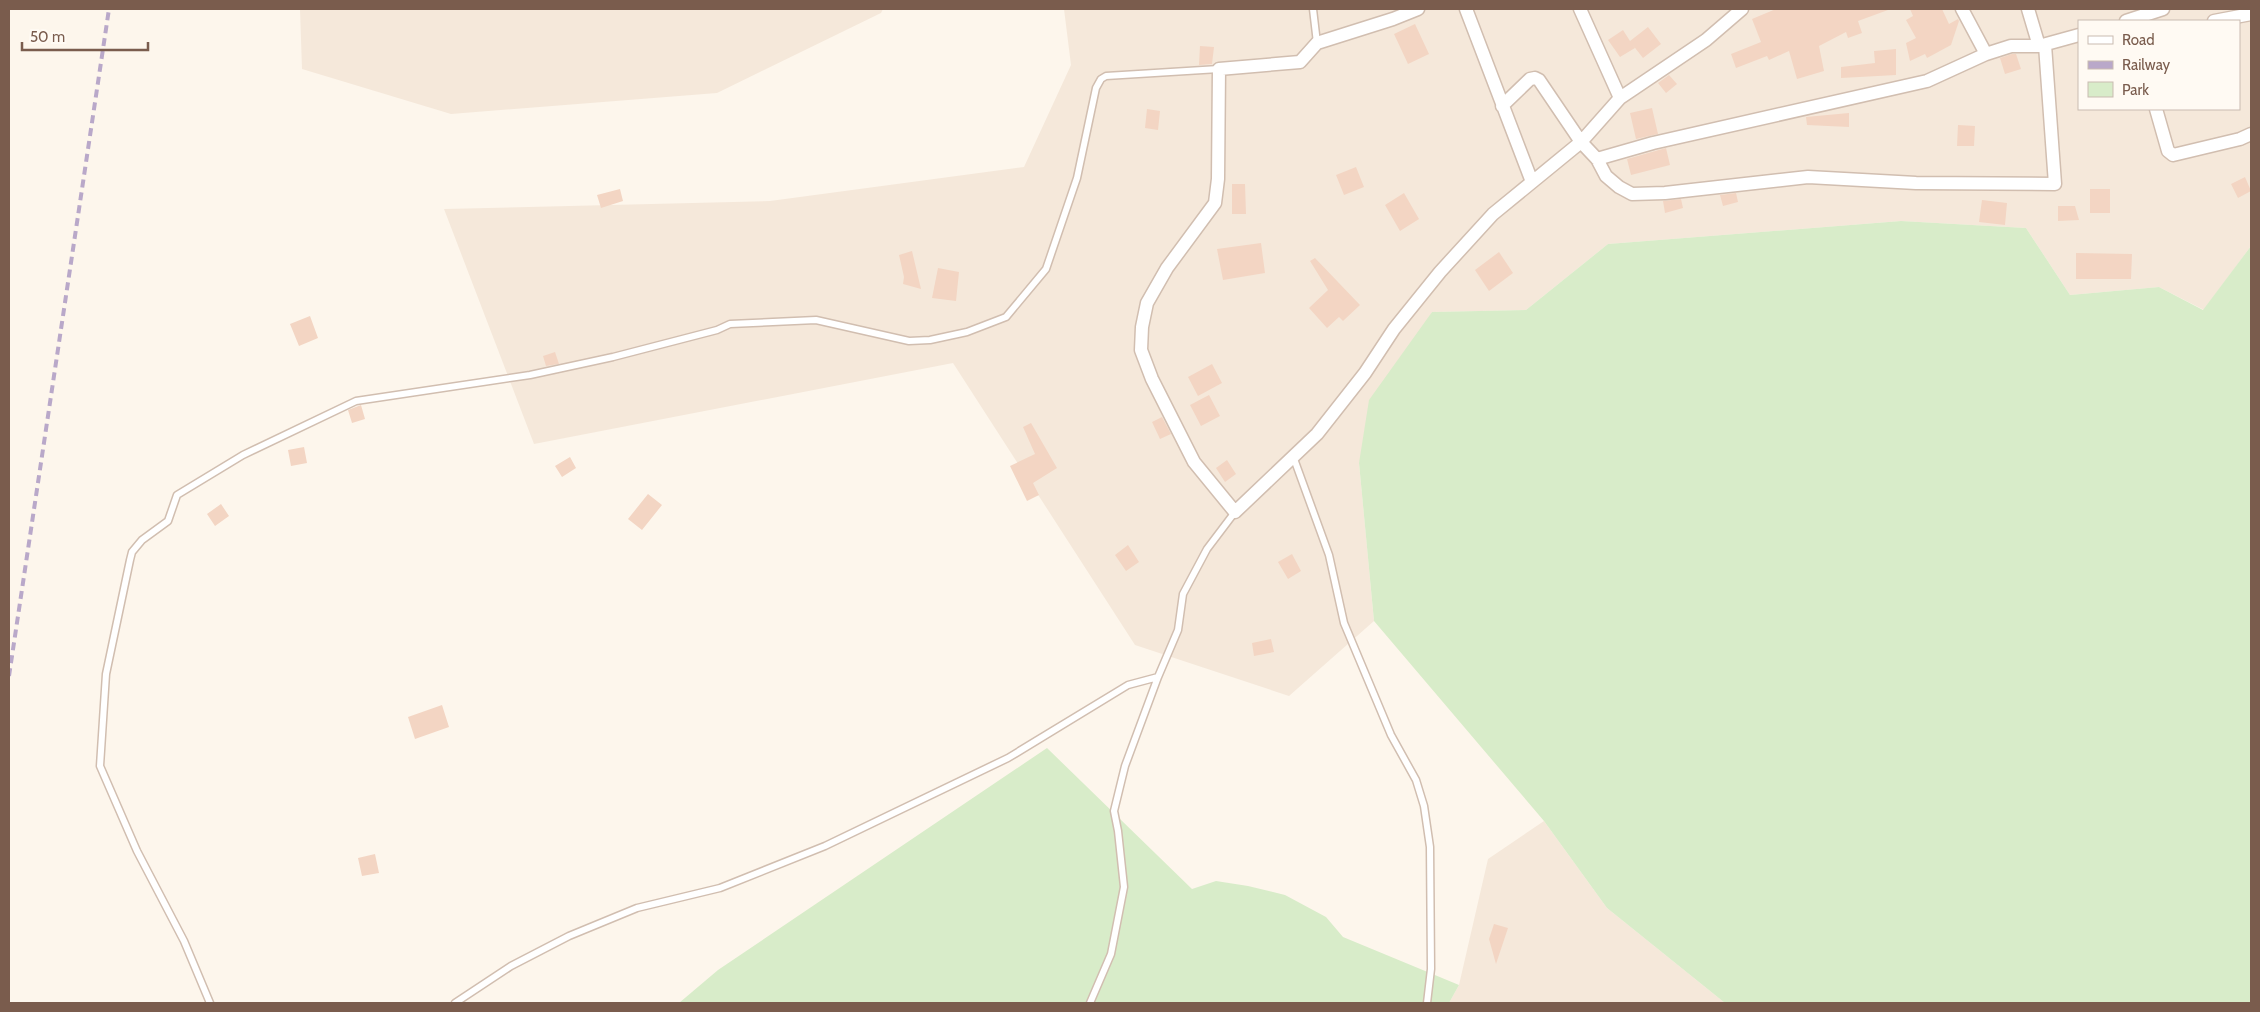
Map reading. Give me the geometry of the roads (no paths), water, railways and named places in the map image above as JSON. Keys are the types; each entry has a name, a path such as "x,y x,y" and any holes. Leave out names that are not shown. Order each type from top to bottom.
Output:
{"street":[{"path":"1418,9 1393,20 1317,43 1300,62 1219,69 1218,179 1215,203 1167,268 1147,303 1142,327 1141,350 1152,378 1194,462 1235,512 1317,434 1365,373 1394,329 1440,272 1493,214 1581,142 1620,98 1706,40 1742,9"},
{"path":"1466,9 1532,182"},
{"path":"1580,9 1620,98"},
{"path":"1962,9 1986,54"},
{"path":"1502,106 1530,79 1535,78 1539,80 1581,142 1597,159 1606,176 1619,187 1632,194 1665,193 1808,178 2055,184 2042,45 2028,9"},
{"path":"2131,20 2159,14"},
{"path":"2219,20 2251,14"},
{"path":"1597,159 1654,143 1927,81 1986,54 2011,46 2042,45 2078,35"},
{"path":"2156,110 2168,151 2173,155 2240,139 2251,134"}],"lane":[{"path":"1313,9 1317,43"},
{"path":"210,1003 184,941 137,851 100,766 106,674 130,560 137,545 168,521 177,495 243,455 360,400 540,373 622,355 717,330 730,324 816,320 908,341 930,340 975,329 1006,317 1046,270 1074,186 1096,88 1101,80 1106,76 1219,69"},
{"path":"1293,456 1329,555 1344,623 1391,735 1416,780 1424,806 1430,847 1431,969 1427,1003"},
{"path":"1090,1003 1110,954 1124,887 1114,811 1133,740 1178,630 1184,594 1207,549 1235,512"},
{"path":"455,1003 511,966 569,936 637,908 720,888 825,846 1008,758 1128,685 1158,677"}],"railway":[{"path":"9,676 109,9"}]}
